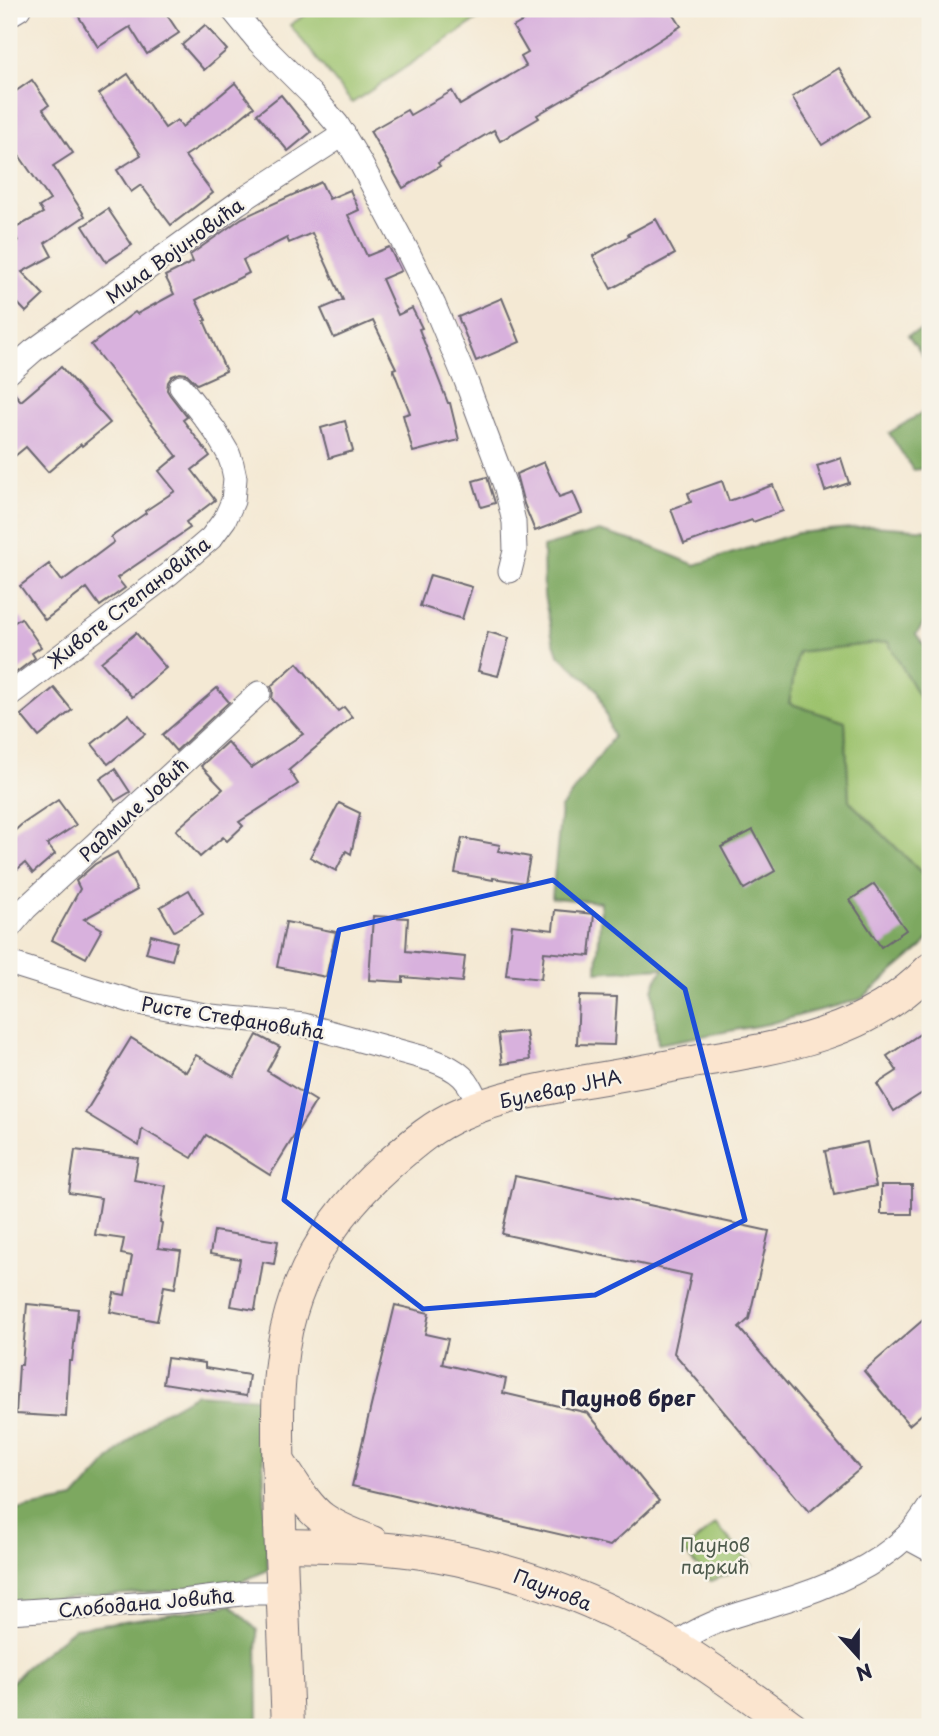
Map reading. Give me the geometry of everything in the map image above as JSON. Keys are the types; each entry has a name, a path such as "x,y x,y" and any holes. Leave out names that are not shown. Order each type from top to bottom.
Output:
{"main road":[{"name":"Булевар ЈНА","path":"288,1727 278,1461 279,1395 285,1342 291,1314 311,1261 356,1196 419,1138 438,1125 480,1106 521,1093 753,1052 806,1040 877,1012 905,993 930,969"},
{"path":"278,1461 309,1504 322,1517 343,1530 386,1548"},
{"name":"Паунова","path":"281,1545 386,1548 435,1555 530,1578 631,1621 674,1646 792,1727"}],"street":[{"path":"9,15 19,9"},
{"path":"232,9 259,42 324,107 344,134 434,305 506,488 514,522 515,551 510,571"},
{"name":"Мила Војиновића","path":"9,372 33,351 238,203 344,134"},
{"name":"Животе Степановића","path":"9,695 170,573 211,538 225,519 233,500 235,478 229,453 181,387"},
{"name":"Радмиле Јовић","path":"9,928 26,908 259,693"},
{"name":"Ристе Стефановића","path":"9,962 134,1002 211,1016 304,1025 432,1060 452,1067 466,1079 480,1106"},
{"path":"674,1646 689,1634 708,1625 809,1593 841,1579 878,1558 906,1537 930,1506"},
{"path":"906,1537 930,1550"},
{"name":"Слободана Јовића","path":"9,1612 182,1601 249,1593 283,1593"}],"highlighted area":[{"path":"553,880 685,989 745,1220 595,1295 423,1309 284,1200 339,930"}],"green space":[{"path":"314,9 493,9 352,103 290,25"},
{"path":"930,326 930,366 908,335"},
{"path":"930,408 930,468 913,470 889,433"},
{"path":"872,526 930,530 930,616 916,634 930,654 930,717 888,642 798,652 789,703 845,722 849,801 930,881 930,937 861,999 768,1024 658,1044 653,990 658,976 665,968 597,972 601,902 552,898 561,808 613,737 598,690 558,654 544,596 543,547 599,531 647,545 695,565 797,533"},
{"path":"889,641 930,717 930,881 849,801 845,722 789,704 798,652"},
{"path":"196,1394 260,1398 268,1570 229,1587 9,1602 9,1509 17,1510 74,1499 109,1460 155,1417"},
{"name":"Паунов паркић","path":"716,1524 752,1565 711,1581 683,1551"},
{"path":"231,1605 257,1630 258,1727 9,1727 9,1685 25,1668 75,1628"}],"building":[{"path":"74,9 163,9 179,33 147,54 130,27 98,47"},
{"path":"544,9 670,9 681,26 537,115 539,118 500,141 494,130 438,163 440,166 403,188 370,131 407,110 410,115 452,91 460,105 526,66 521,57 528,53 513,27"},
{"path":"205,25 227,50 204,70 182,45"},
{"path":"839,68 869,116 822,145 792,97"},
{"path":"128,74 165,128 177,120 182,127 235,83 254,107 227,129 185,156 213,193 171,225 141,185 131,192 117,170 141,155 99,94"},
{"path":"32,80 49,105 43,109 73,153 53,166 85,216 45,243 52,256 22,272 44,295 26,312 9,294 9,246 18,241 12,230 43,213 39,207 50,200 9,141 9,96"},
{"path":"281,95 311,132 288,151 257,114"},
{"path":"321,182 329,199 350,190 359,210 348,215 367,256 389,247 401,271 382,279 398,315 412,308 422,328 419,329 450,403 459,440 413,452 403,415 410,413 393,369 396,368 373,321 334,338 321,309 343,300 312,233 289,243 287,238 243,260 249,273 196,300 226,371 197,384 187,374 180,373 172,376 168,382 167,390 187,417 183,420 210,456 192,470 215,500 186,522 190,528 117,578 125,588 100,606 87,588 45,620 20,586 49,564 62,581 114,542 111,537 175,491 159,471 177,456 91,345 135,312 137,314 174,294 165,276 193,262 190,255 242,218"},
{"path":"108,209 132,245 106,262 83,226"},
{"path":"656,219 675,254 611,289 593,256"},
{"path":"502,298 520,342 476,361 458,317"},
{"path":"61,367 110,423 48,472 26,447 9,461 9,387 21,401"},
{"path":"345,421 353,451 329,458 321,428"},
{"path":"841,458 849,483 825,491 817,466"},
{"path":"544,462 559,497 573,492 582,513 535,531 516,474"},
{"path":"487,477 495,503 481,507 473,481"},
{"path":"722,481 729,501 773,485 783,511 684,544 671,509 691,502 688,493"},
{"path":"430,575 472,587 462,619 420,606"},
{"path":"21,618 41,647 32,653 35,658 9,678 9,626"},
{"path":"488,632 509,638 498,676 478,671"},
{"path":"136,633 166,668 132,697 101,662"},
{"path":"297,663 338,711 344,707 352,717 289,770 298,784 239,822 243,826 227,841 223,837 200,857 176,830 223,789 201,766 227,742 251,768 303,734 272,699 271,686"},
{"path":"54,688 72,710 39,737 21,715"},
{"path":"217,688 229,702 176,751 162,735"},
{"path":"129,714 145,734 108,764 92,744"},
{"path":"115,769 130,792 115,801 100,779"},
{"path":"58,800 76,825 47,844 55,854 33,873 25,863 9,876 9,836"},
{"path":"339,803 360,813 351,854 346,851 336,871 310,857"},
{"path":"753,830 775,871 744,889 721,847"},
{"path":"462,838 500,845 498,851 530,857 525,883 455,873"},
{"path":"117,852 137,890 84,919 102,929 86,958 52,940 80,889 76,881 95,864"},
{"path":"874,884 906,930 881,947 850,900"},
{"path":"189,890 203,914 174,931 160,907"},
{"path":"555,910 594,914 590,956 544,952 541,979 506,975 512,925 553,930"},
{"path":"373,916 408,918 406,951 465,957 462,982 403,977 403,982 369,980"},
{"path":"286,922 336,932 326,977 277,967"},
{"path":"151,935 177,942 172,960 146,953"},
{"path":"579,996 617,997 614,1045 577,1044"},
{"path":"526,1031 530,1060 502,1064 498,1034"},
{"path":"920,1034 930,1049 930,1088 894,1111 877,1084 897,1071 887,1056"},
{"path":"257,1035 280,1047 267,1071 316,1101 270,1175 206,1135 192,1158 142,1129 139,1146 85,1113 131,1038 186,1072 196,1055 234,1077"},
{"path":"867,1142 876,1186 834,1195 825,1151"},
{"path":"75,1150 138,1158 134,1180 166,1186 158,1248 181,1251 175,1288 164,1286 157,1321 110,1312 114,1293 125,1295 132,1256 121,1254 124,1239 95,1235 101,1198 69,1193"},
{"path":"515,1176 769,1231 749,1319 739,1328 860,1469 809,1512 674,1353 691,1275 502,1234"},
{"path":"881,1185 912,1185 912,1214 881,1214"},
{"path":"214,1231 278,1241 274,1264 263,1262 255,1310 231,1306 240,1259 210,1254"},
{"path":"27,1304 78,1309 72,1361 69,1361 66,1417 16,1414"},
{"path":"395,1305 429,1313 425,1334 448,1339 442,1364 506,1379 503,1393 588,1413 659,1501 610,1546 352,1486"},
{"path":"930,1314 930,1407 909,1425 864,1371"},
{"path":"167,1358 205,1363 205,1368 249,1375 246,1396 163,1383"}],"district":[{"name":"Паунов брег","path":"628,1397"}]}
